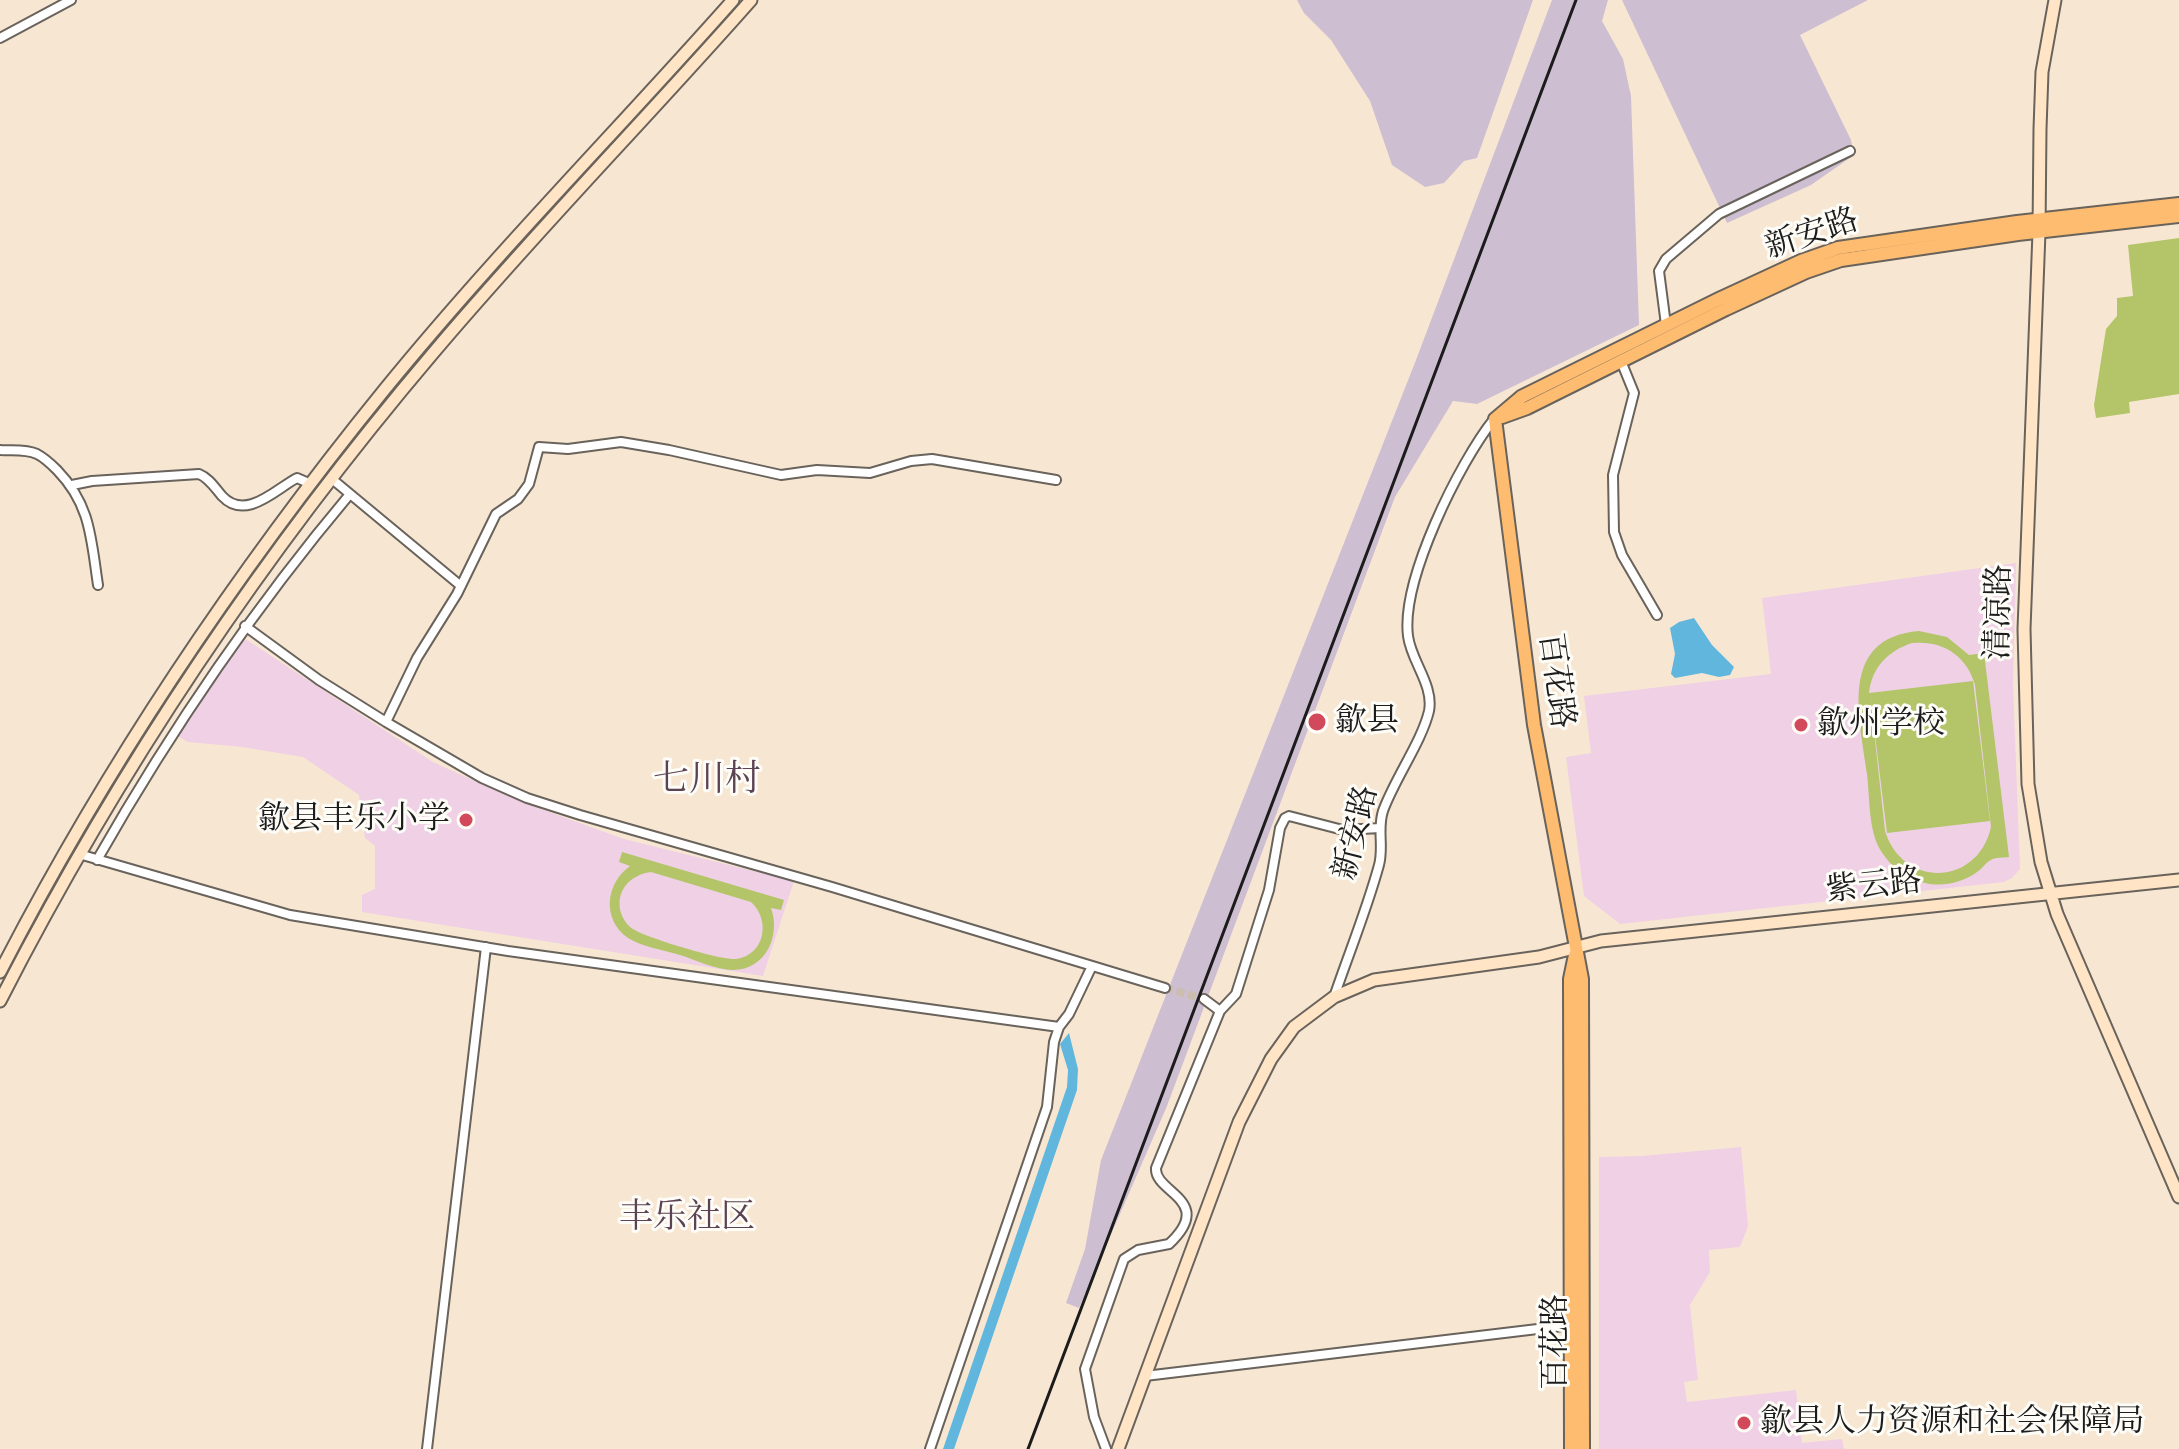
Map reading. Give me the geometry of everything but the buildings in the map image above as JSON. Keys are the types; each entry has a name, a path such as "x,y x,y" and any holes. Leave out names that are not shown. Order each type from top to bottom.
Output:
{"main road":[{"name":"新安路","path":"1495,419 1527,408 1726,309 1822,266 1861,256 2179,204"},
{"name":"新安路","path":"1495,419 1521,397 1793,264 1838,248 2039,226 2179,216"},
{"name":"百花路","path":"1495,419 1534,725 1582,979 1583,1449"},
{"name":"百花路","path":"1571,1449 1570,979 1576,948"}],"street":[{"path":"0,38 71,0"},
{"path":"0,972 61,859 135,734 197,641 311,484 471,288 733,0"},
{"path":"0,1001 79,854 174,698 332,479 471,308 751,0"},
{"name":"清凉路","path":"2055,0 2042,72 2025,570 2025,687 2031,810 2050,895 2179,1197"},
{"path":"1666,325 1659,271 1666,259 1719,214 1850,151"},
{"path":"1621,361 1634,393 1615,460 1612,486 1614,532 1622,555 1657,615"},
{"name":"新安路","path":"1334,997 1379,865 1384,808 1429,710 1428,689 1412,654 1408,633 1412,587 1476,442 1495,419"},
{"path":"386,722 417,658 461,586 496,514 518,499 529,484 539,447 568,449 628,443 781,475 817,470 870,473 911,461 948,460 1056,480"},
{"path":"0,450 37,454 72,485 89,526 98,585"},
{"path":"72,485 199,474 205,476 229,503 239,505 270,497 297,478 311,484"},
{"path":"332,479 461,586"},
{"path":"97,860 176,728 245,626 350,494"},
{"path":"245,626 319,680 386,722 482,778 553,807 832,887 1165,988"},
{"path":"1106,1449 1085,1379 1087,1358 1124,1259 1138,1250 1169,1244 1184,1222 1185,1212 1180,1197 1159,1182 1156,1168 1220,1011 1236,994 1269,890 1275,848 1285,818 1295,817 1343,830 1380,828"},
{"path":"79,854 290,915 486,947 1059,1027"},
{"name":"紫云路","path":"1118,1449 1246,1109 1285,1037 1303,1019 1334,997 1387,977 1539,957 1601,941 2179,880"},
{"path":"427,1449 486,947"},
{"path":"930,1449 1047,1107 1054,1042 1059,1027 1069,1014 1092,966"},
{"path":"1204,999 1220,1011"},
{"path":"1145,1376 1571,1325"}],"shaded area":[{"path":"1297,0 1533,0 1477,158 1464,161 1444,183 1425,187 1392,165 1370,101 1331,40 1304,13"},
{"path":"1552,0 1608,0 1602,21 1623,59 1631,96 1639,325 1477,404 1453,401 1395,497 1167,1106 1079,1308 1066,1303 1085,1249 1101,1160 1416,360"},
{"path":"1622,0 1868,0 1800,35 1851,140 1854,155 1811,185 1727,223"},
{"name":"歙州学校","path":"2016,563 2013,685 2020,869 2012,878 2004,882 1620,924 1584,896 1566,757 1591,753 1584,696 1771,674 1762,598"},
{"name":"歙县丰乐小学","path":"244,638 433,762 519,801 624,839 794,881 763,976 362,912 362,895 375,889 375,846 365,838 359,795 303,757 188,742 176,735"},
{"path":"1741,1147 1748,1226 1740,1247 1709,1250 1710,1272 1690,1305 1698,1380 1684,1382 1687,1402 1796,1390 1802,1443 1842,1439 1844,1449 1599,1449 1599,1157"}],"green space":[{"path":"2179,238 2179,394 2129,402 2130,413 2096,418 2094,405 2106,329 2117,316 2117,298 2133,296 2128,245"},
{"path":"1919,631 1947,637 1969,655 1984,653 2009,857 1993,859 1971,876 1952,883 1932,884 1905,875 1885,857 1874,833 1861,729 1860,684 1865,665 1875,649 1893,637","holes":["1912,643 1943,647 1960,658 1966,666 1975,685 1991,827 1983,846 1971,861 1940,873 1923,871 1907,863 1894,850 1885,831 1870,694 1887,833 1990,821 1973,681 1869,693 1874,675 1889,655"]},
{"path":"622,852 784,900 781,910 771,908 774,929 768,949 754,964 726,970 628,938 619,930 610,911 616,882 630,866 619,862","holes":["651,872 751,902 761,918 762,936 753,951 736,959 699,952 637,931 625,921 620,910 622,893 627,884 635,877"]}],"water":[{"path":"1694,618 1712,645 1734,667 1730,675 1719,677 1702,673 1675,678 1671,674 1675,654 1670,628"},
{"path":"1069,1033 1078,1069 1077,1090 954,1449 943,1449 1067,1087 1068,1070 1060,1044"}],"tunnel":[{"path":"1165,988 1204,999"}],"railway":[{"path":"1028,1449 1576,0"}],"place":[{"name":"歙县","path":"1317,722"},
{"name":"歙州学校","path":"1801,725"},
{"name":"歙县丰乐小学","path":"466,820"},
{"name":"歙县人力资源和社会保障局","path":"1744,1423"}],"district":[{"name":"七川村","path":"707,781"},
{"name":"丰乐社区","path":"687,1219"}]}
